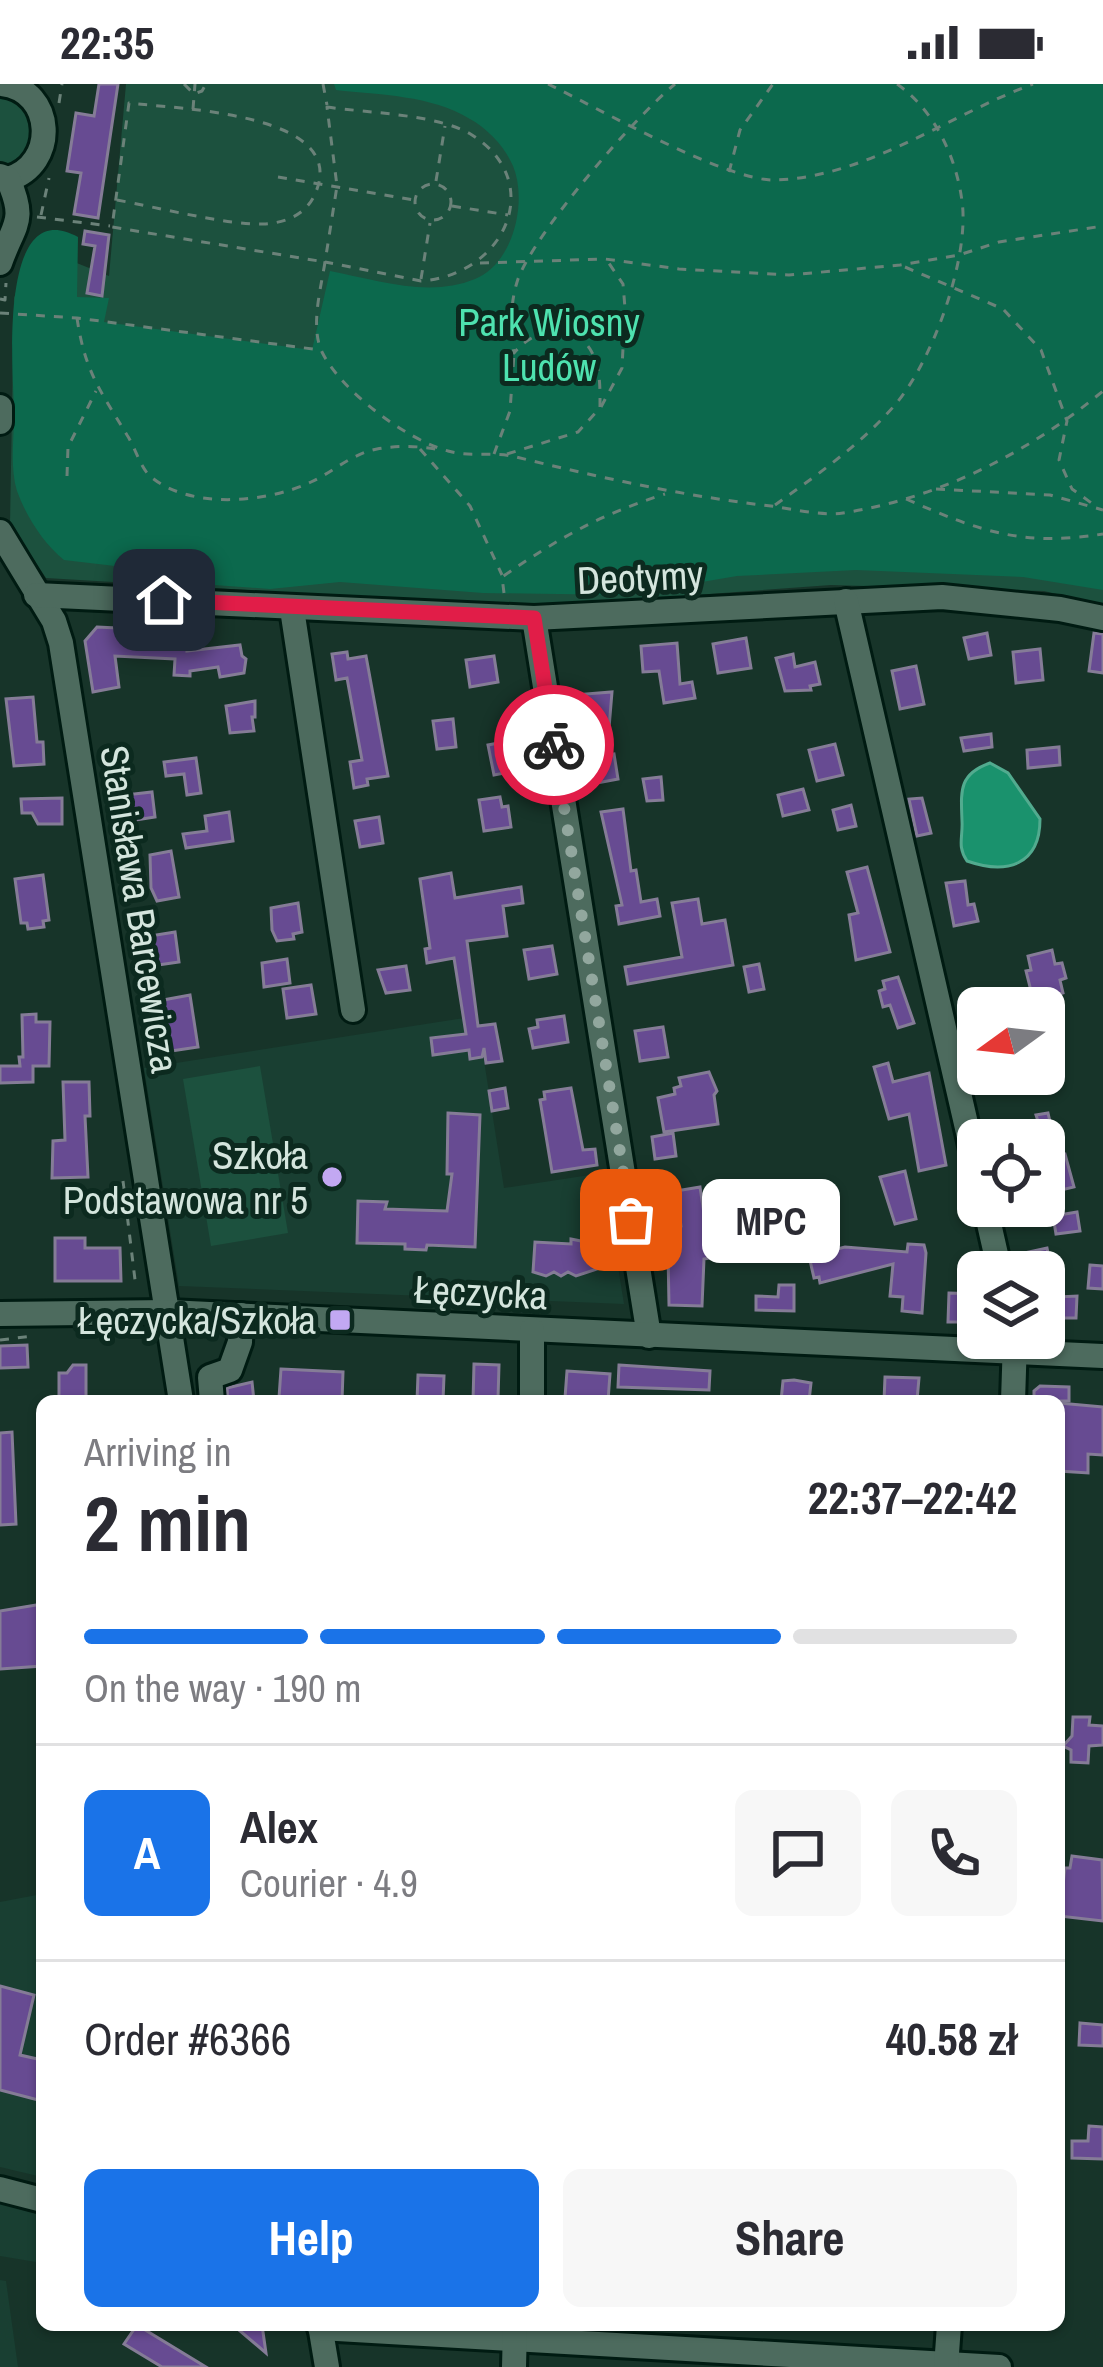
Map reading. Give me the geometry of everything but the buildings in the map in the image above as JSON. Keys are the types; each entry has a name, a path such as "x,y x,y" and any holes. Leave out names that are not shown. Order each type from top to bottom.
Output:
{"street":[{"path":"2,84 26,91 44,117 45,129 37,159 26,170 4,177 24,217 14,232 3,270"},
{"path":"0,406 0,422"},
{"name":"Stanisława Barcewicza","path":"0,532 54,621 61,643 180,1395"},
{"name":"Deotymy","path":"37,595 506,618 975,599 1103,618"},
{"path":"846,602 965,1119"},
{"path":"292,609 353,1010"},
{"path":"534,618 649,1336"},
{"name":"Łęczycka","path":"0,1314 168,1312 649,1336 957,1344"},
{"path":"212,1395 211,1377 230,1370 240,1342 241,1316"},
{"path":"532,1330 532,1395"},
{"name":"Łęczycka","path":"1065,1351 1103,1356"},
{"path":"1013,1395 1015,1359"},
{"path":"0,2189 36,2198"},
{"path":"321,2331 327,2367"},
{"path":"459,2331 999,2367"},
{"path":"946,2366 949,2331"},
{"path":"514,2333 514,2367"}],"path":[{"path":"184,84 194,94"},
{"path":"193,111 195,84"},
{"path":"194,94 206,84"},
{"path":"323,84 338,186 317,314 320,350 356,394 404,430 449,452"},
{"path":"548,84 730,172 772,181 819,174 867,159 1033,84"},
{"path":"494,454 510,412 513,299 528,259 632,125 675,84"},
{"path":"730,172 740,130 772,84"},
{"path":"774,507 845,453 897,404 931,347 950,284 963,204 950,152 909,92 897,84"},
{"path":"112,227 129,103 262,121 296,135 312,150 320,168 320,184 310,205 296,217 260,224 117,200"},
{"path":"24,217 112,227 421,280 457,275 480,263 497,244 509,215 510,194 503,169 489,148 469,132 446,124 327,106"},
{"path":"436,183 446,124"},
{"path":"278,177 414,200"},
{"path":"436,183 446,189 451,206 444,217 430,221 419,214 414,200 421,187 436,183"},
{"path":"451,206 509,215"},
{"path":"421,280 430,221"},
{"path":"480,263 605,259 789,275 900,265 999,242 1103,226"},
{"path":"506,455 578,432 600,408 622,368 623,284 605,259"},
{"path":"900,265 1003,309 1041,350 1067,421 1059,460 1072,489 1100,508"},
{"path":"3,270 2,313 320,350"},
{"path":"76,318 82,358 148,475 186,495 229,499 284,492 373,450 416,445 506,455 667,493 838,514 904,498 994,466 1067,421 1103,391"},
{"path":"514,352 527,337 546,330 572,332 590,348 600,378 600,408"},
{"path":"67,476 68,447 76,423 97,390"},
{"path":"416,445 470,506 502,577 506,618"},
{"path":"934,488 1050,495 1100,508"},
{"path":"502,577 603,514 667,493"},
{"path":"904,498 967,526 1022,540 1103,537"},
{"path":"0,1340 27,1339 42,1331"}],"shaded area":[{"path":"990,763 1008,773 1040,819 1034,847 1008,866 967,861 961,846 964,785 972,773"},
{"name":"Szkoła Podstawowa nr 5","path":"477,1016 504,1188 603,1173 624,1304 179,1286 144,1068"},
{"path":"36,1895 36,2176 0,2167 0,1902"},
{"path":"0,2199 36,2208 36,2262 0,2256"},
{"path":"0,2280 6,2281 18,2367 0,2367"}],"green space":[{"name":"Park Wiosny Ludów","path":"126,84 1103,84 1103,605 1044,591 831,585 531,607 46,578 10,524 14,298 32,245 109,276"},
{"name":"Park Wiosny Ludów","path":"334,84 1103,84 1103,590 1023,577 856,570 737,576 626,595 483,593 340,582 270,589 200,584 132,568 64,560 30,519 13,471 16,288 35,239 53,230 78,237 77,297 109,298 104,322 312,350 330,271 440,287 475,279 508,246 518,214 517,181 510,159 489,133 439,105 336,90"},
{"path":"0,95 23,101 38,132 19,159 0,165"},
{"path":"260,1066 288,1233 211,1246 183,1079"}],"way so far":[{"path":"554,745 631,1220"}],"place":[{"name":"Szkoła Podstawowa nr 5","path":"332,1177"},
{"name":"MPC","path":"631,1220"},
{"name":"Łęczycka/Szkoła","path":"340,1320"}],"route":[{"path":"164,600 534,618 554,745"}]}
